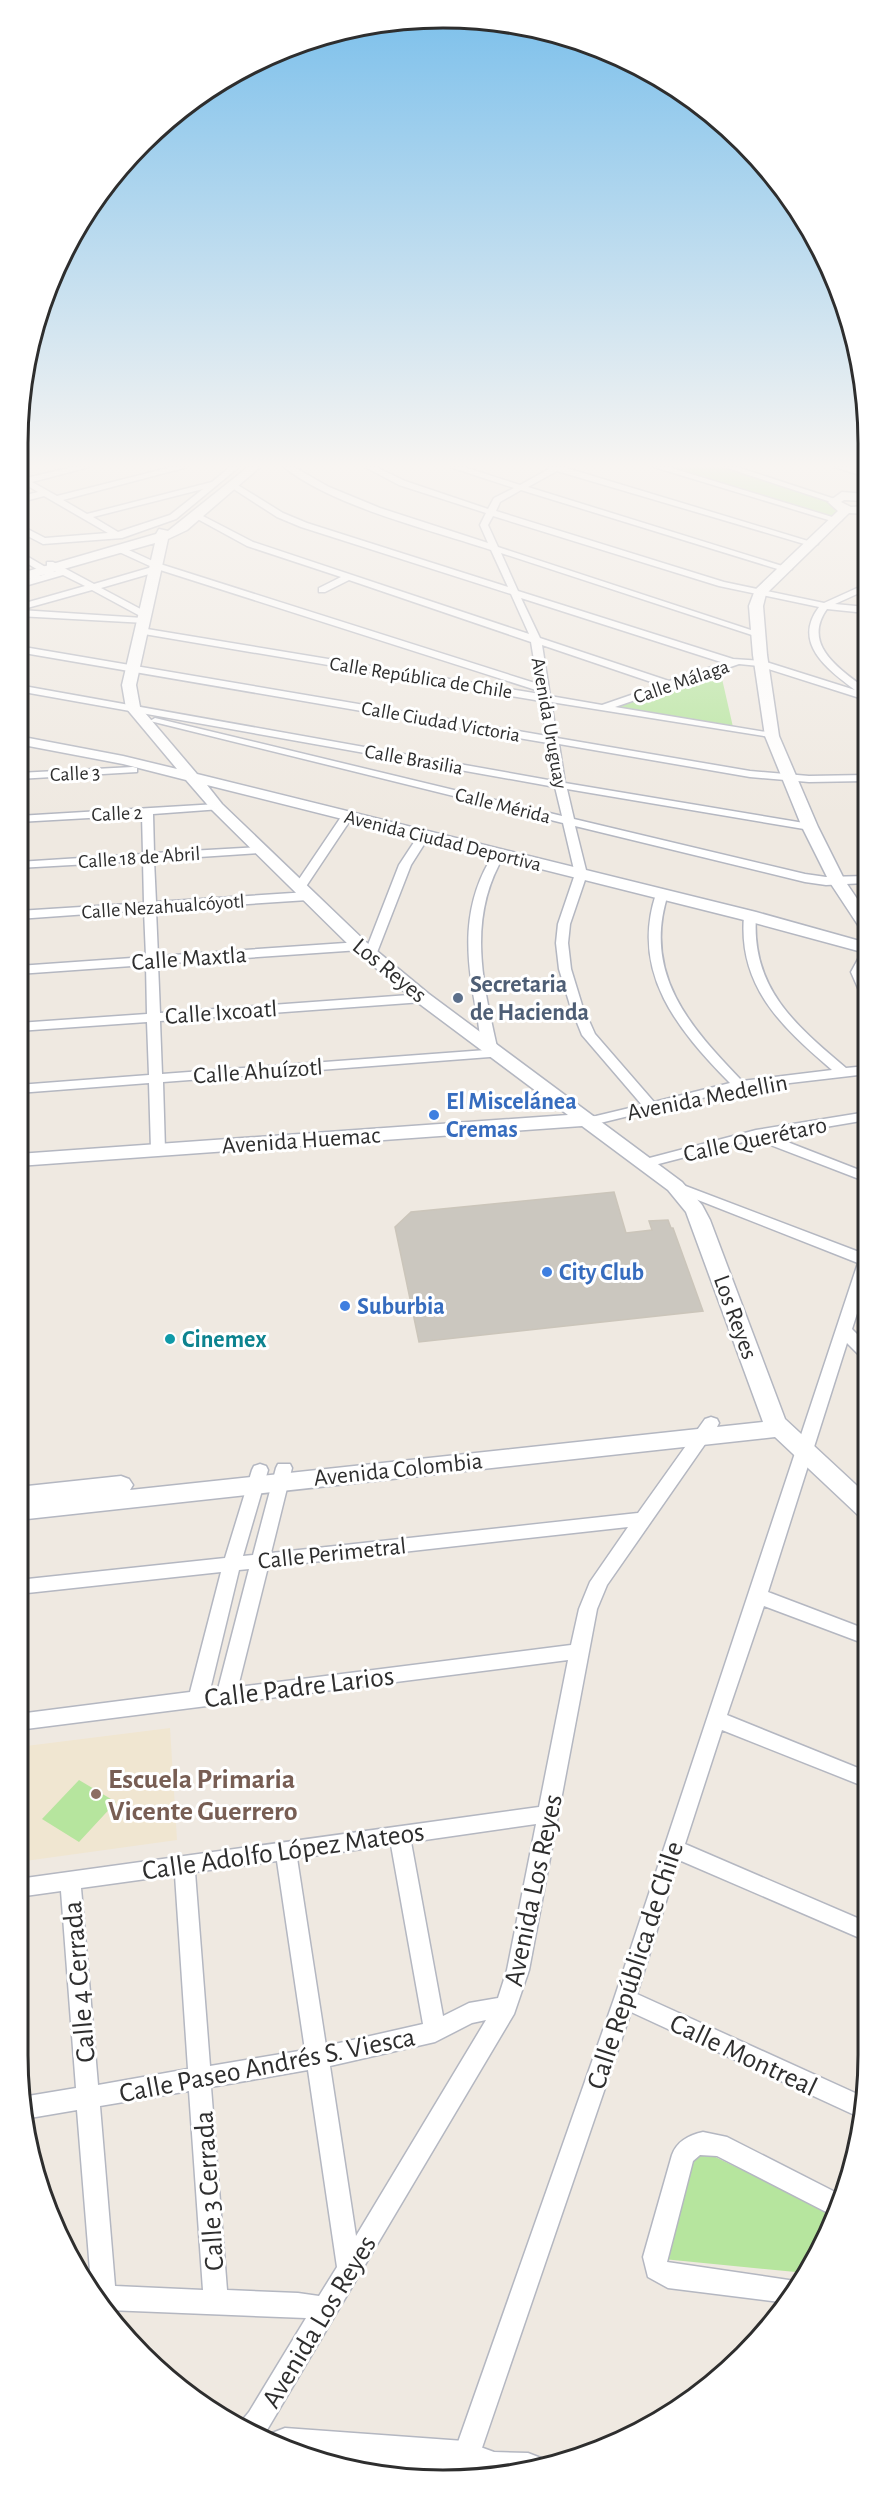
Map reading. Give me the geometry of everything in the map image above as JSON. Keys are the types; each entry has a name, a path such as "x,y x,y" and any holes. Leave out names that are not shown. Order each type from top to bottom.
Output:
{"street":[{"name":"Calle República de Chile","path":"81,584 93,587 143,622 544,693 602,708 772,736"},
{"path":"28,608 104,584"},
{"path":"136,713 129,686 150,584"},
{"path":"202,584 544,693"},
{"path":"322,590 335,584"},
{"path":"369,584 667,684"},
{"path":"489,584 732,662"},
{"name":"Avenida Uruguay","path":"512,584 536,640 560,785 580,878"},
{"path":"603,584 758,634"},
{"path":"723,584 826,606 858,609"},
{"path":"771,584 760,593 756,606 760,663 772,736 810,827 837,881 858,911"},
{"path":"858,591 826,606 818,615 813,626 817,648 842,677 858,689"},
{"path":"28,612 143,622"},
{"name":"Calle Ciudad Victoria","path":"28,650 750,774 790,778 858,778"},
{"name":"Calle Málaga","path":"602,708 732,662 760,663 858,693"},
{"name":"Calle Brasilia","path":"28,690 136,713 810,827"},
{"name":"Los Reyes","path":"136,713 216,807 364,951 583,1120 675,1186 695,1210 700,1220 776,1423 858,1500"},
{"name":"Calle Mérida","path":"136,713 805,878 837,881 858,880"},
{"name":"Avenida Ciudad Deportiva","path":"28,742 123,760 196,782 749,920 858,952"},
{"name":"Avenida Ciudad Deportiva","path":"28,747 196,782"},
{"name":"Calle 3","path":"28,775 133,770"},
{"name":"Calle 2","path":"28,818 216,807"},
{"path":"147,812 158,1150"},
{"path":"303,892 345,819"},
{"path":"364,951 406,863 421,838"},
{"name":"Calle 18 de Abril","path":"28,864 260,850"},
{"path":"494,1050 479,998 474,957 475,928 481,886 497,857"},
{"path":"580,878 564,924 562,943 566,969 576,1005 590,1035 651,1107"},
{"name":"Calle Nezahualcóyotl","path":"28,914 150,907 303,892"},
{"path":"661,898 653,926 653,945 671,1000 681,1019 699,1043 739,1085"},
{"path":"749,920 747,940 751,960 761,984 781,1014 843,1074"},
{"name":"Calle Maxtla","path":"28,969 364,951"},
{"name":"Calle Ixcoatl","path":"28,1026 423,998"},
{"name":"Calle Ahuízotl","path":"28,1088 494,1050"},
{"name":"Avenida Medellin","path":"583,1120 596,1120 739,1085 858,1072"},
{"name":"Calle Querétaro","path":"643,1164 756,1134 858,1117"},
{"name":"Avenida Huemac","path":"28,1159 583,1120"},
{"path":"756,1134 858,1174"},
{"path":"675,1186 858,1257"},
{"name":"Calle República de Chile","path":"483,2469 673,1848 858,1289"},
{"path":"845,1332 858,1344"},
{"name":"Avenida Colombia","path":"28,1510 282,1475 776,1423"},
{"name":"Avenida Los Reyes","path":"255,2425 506,2007 518,1970 588,1609 596,1588 707,1429"},
{"path":"226,1696 258,1561 282,1475"},
{"path":"198,1699 232,1564 258,1478"},
{"name":"Avenida Colombia","path":"28,1495 258,1478"},
{"name":"Calle Perimetral","path":"28,1586 645,1519"},
{"path":"758,1596 858,1634"},
{"name":"Calle Padre Larios","path":"28,1721 579,1651"},
{"path":"716,1719 858,1776"},
{"name":"Calle Adolfo López Mateos","path":"28,1886 549,1814"},
{"path":"399,1834 435,2032"},
{"path":"673,1848 858,1928"},
{"path":"286,1850 349,2269"},
{"name":"Calle 3 Cerrada","path":"184,1864 216,2302"},
{"name":"Calle 4 Cerrada","path":"70,1880 101,2291"},
{"name":"Calle Montreal","path":"625,1999 856,2105"},
{"name":"Calle Paseo Andrés S. Viesca","path":"32,2107 200,2080 319,2058 435,2032 469,2013 506,2007"},
{"path":"786,2291 668,2276 656,2269 655,2257 683,2155 691,2146 705,2142 719,2145 831,2202"},
{"path":"107,2298 298,2305 325,2309"},
{"path":"317,2450 467,2470"}],"shaded area":[{"name":"Escuela Primaria Vicente Guerrero","path":"170,1728 177,1840 28,1861 28,1746"}],"green space":[{"path":"720,670 733,727 616,707"},
{"path":"79,1780 116,1802 79,1842 42,1819"},
{"path":"705,2152 828,2212 797,2272 663,2259 694,2155"}],"building":[{"name":"City Club","path":"614,1192 626,1233 652,1230 649,1221 668,1220 703,1311 419,1342 395,1227 411,1212"}],"place":[{"name":"Secretaria de Hacienda","path":"458,998"},
{"name":"El Miscelánea Cremas","path":"434,1115"},
{"name":"City Club","path":"547,1272"},
{"name":"Suburbia","path":"345,1306"},
{"name":"Cinemex","path":"170,1339"},
{"name":"Escuela Primaria Vicente Guerrero","path":"96,1794"}]}
